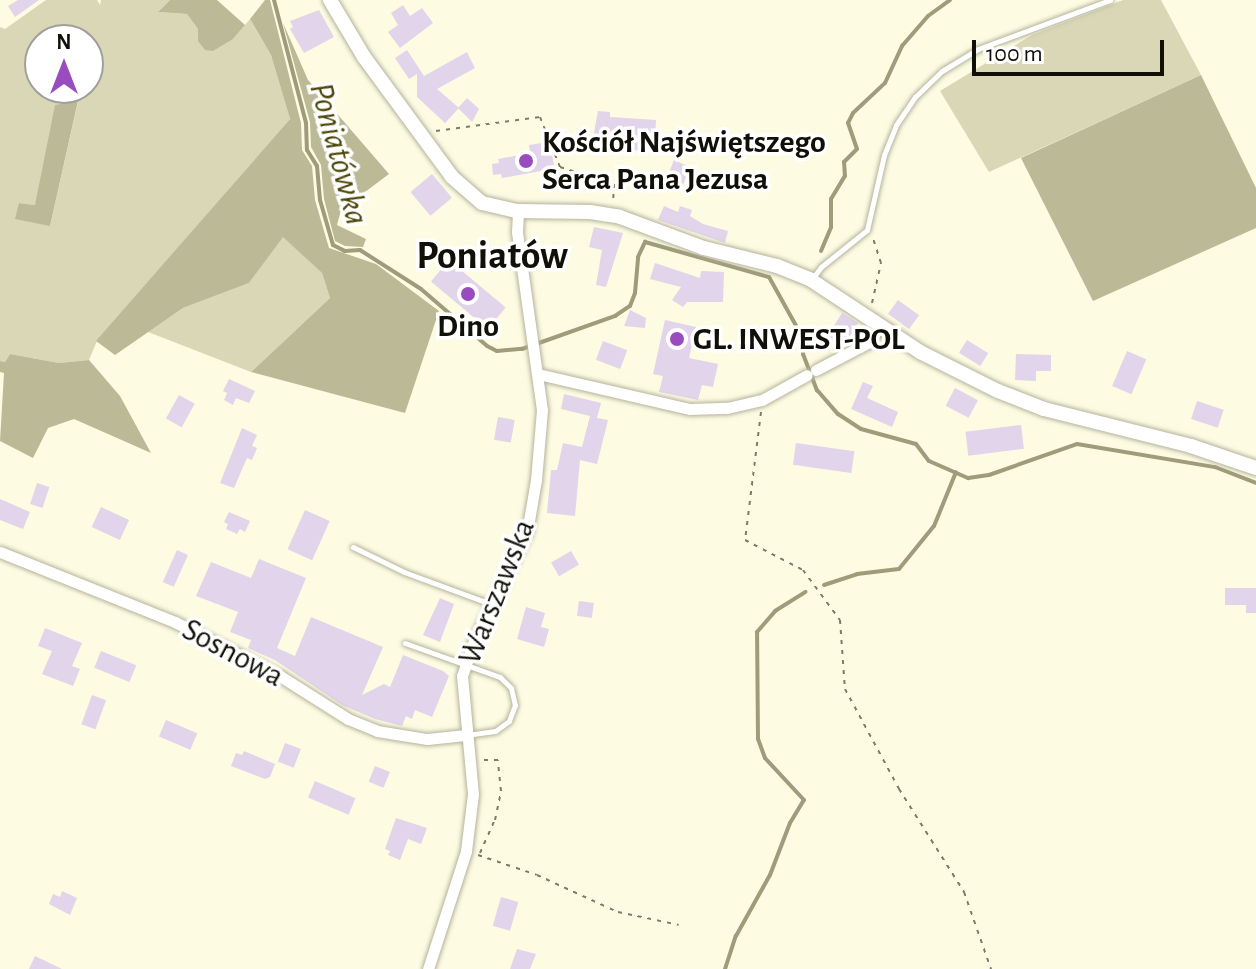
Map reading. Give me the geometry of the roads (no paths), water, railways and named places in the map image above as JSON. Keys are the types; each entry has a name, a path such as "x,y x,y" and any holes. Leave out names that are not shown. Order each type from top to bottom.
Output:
{"street":[{"path":"330,0 364,57 452,177 482,203 518,211 590,212 620,217 704,248 777,266 811,280 873,323 974,380 1044,409 1191,446 1256,468"},
{"name":"Warszawska","path":"428,969 466,851 473,794 462,676 527,532 542,410 518,211"},
{"path":"538,374 690,409 727,408 762,400 871,341 873,323"},
{"name":"Sosnowa","path":"0,552 175,622 269,670 324,706 362,725 401,737 427,739 466,735"}],"lane":[{"path":"811,280 821,267 867,230 884,155 896,125 915,97 942,71 978,49 1110,0"},
{"path":"353,547 404,572 492,605"},
{"path":"405,643 500,677 511,688 515,705 509,721 495,731 466,735"}],"waterway":[{"name":"Poniatówka","path":"274,0 306,123 307,150 317,166 320,200 333,245 345,251 360,250 421,289 487,346 497,351 522,349 615,316 630,306 635,293 638,257 645,242 769,277 803,338 803,354 817,390 838,414 861,429 916,444 929,461 968,478 989,475 1077,444 1215,467 1256,483"},
{"path":"821,251 831,227 831,199 845,176 844,162 857,149 848,123 853,113 885,83 902,46 928,16 950,0"},
{"path":"824,585 857,574 899,569 934,526 956,472"},
{"path":"725,969 736,936 770,875 790,823 804,800 765,758 758,739 757,632 775,611 806,592"}],"place":[{"name":"Kościół Najświętszego Serca Pana Jezusa","path":"526,161"},
{"name":"Dino","path":"468,294"},
{"name":"GL. INWEST-POL","path":"677,339"}],"district":[{"name":"Poniatów","path":"492,256"}]}
